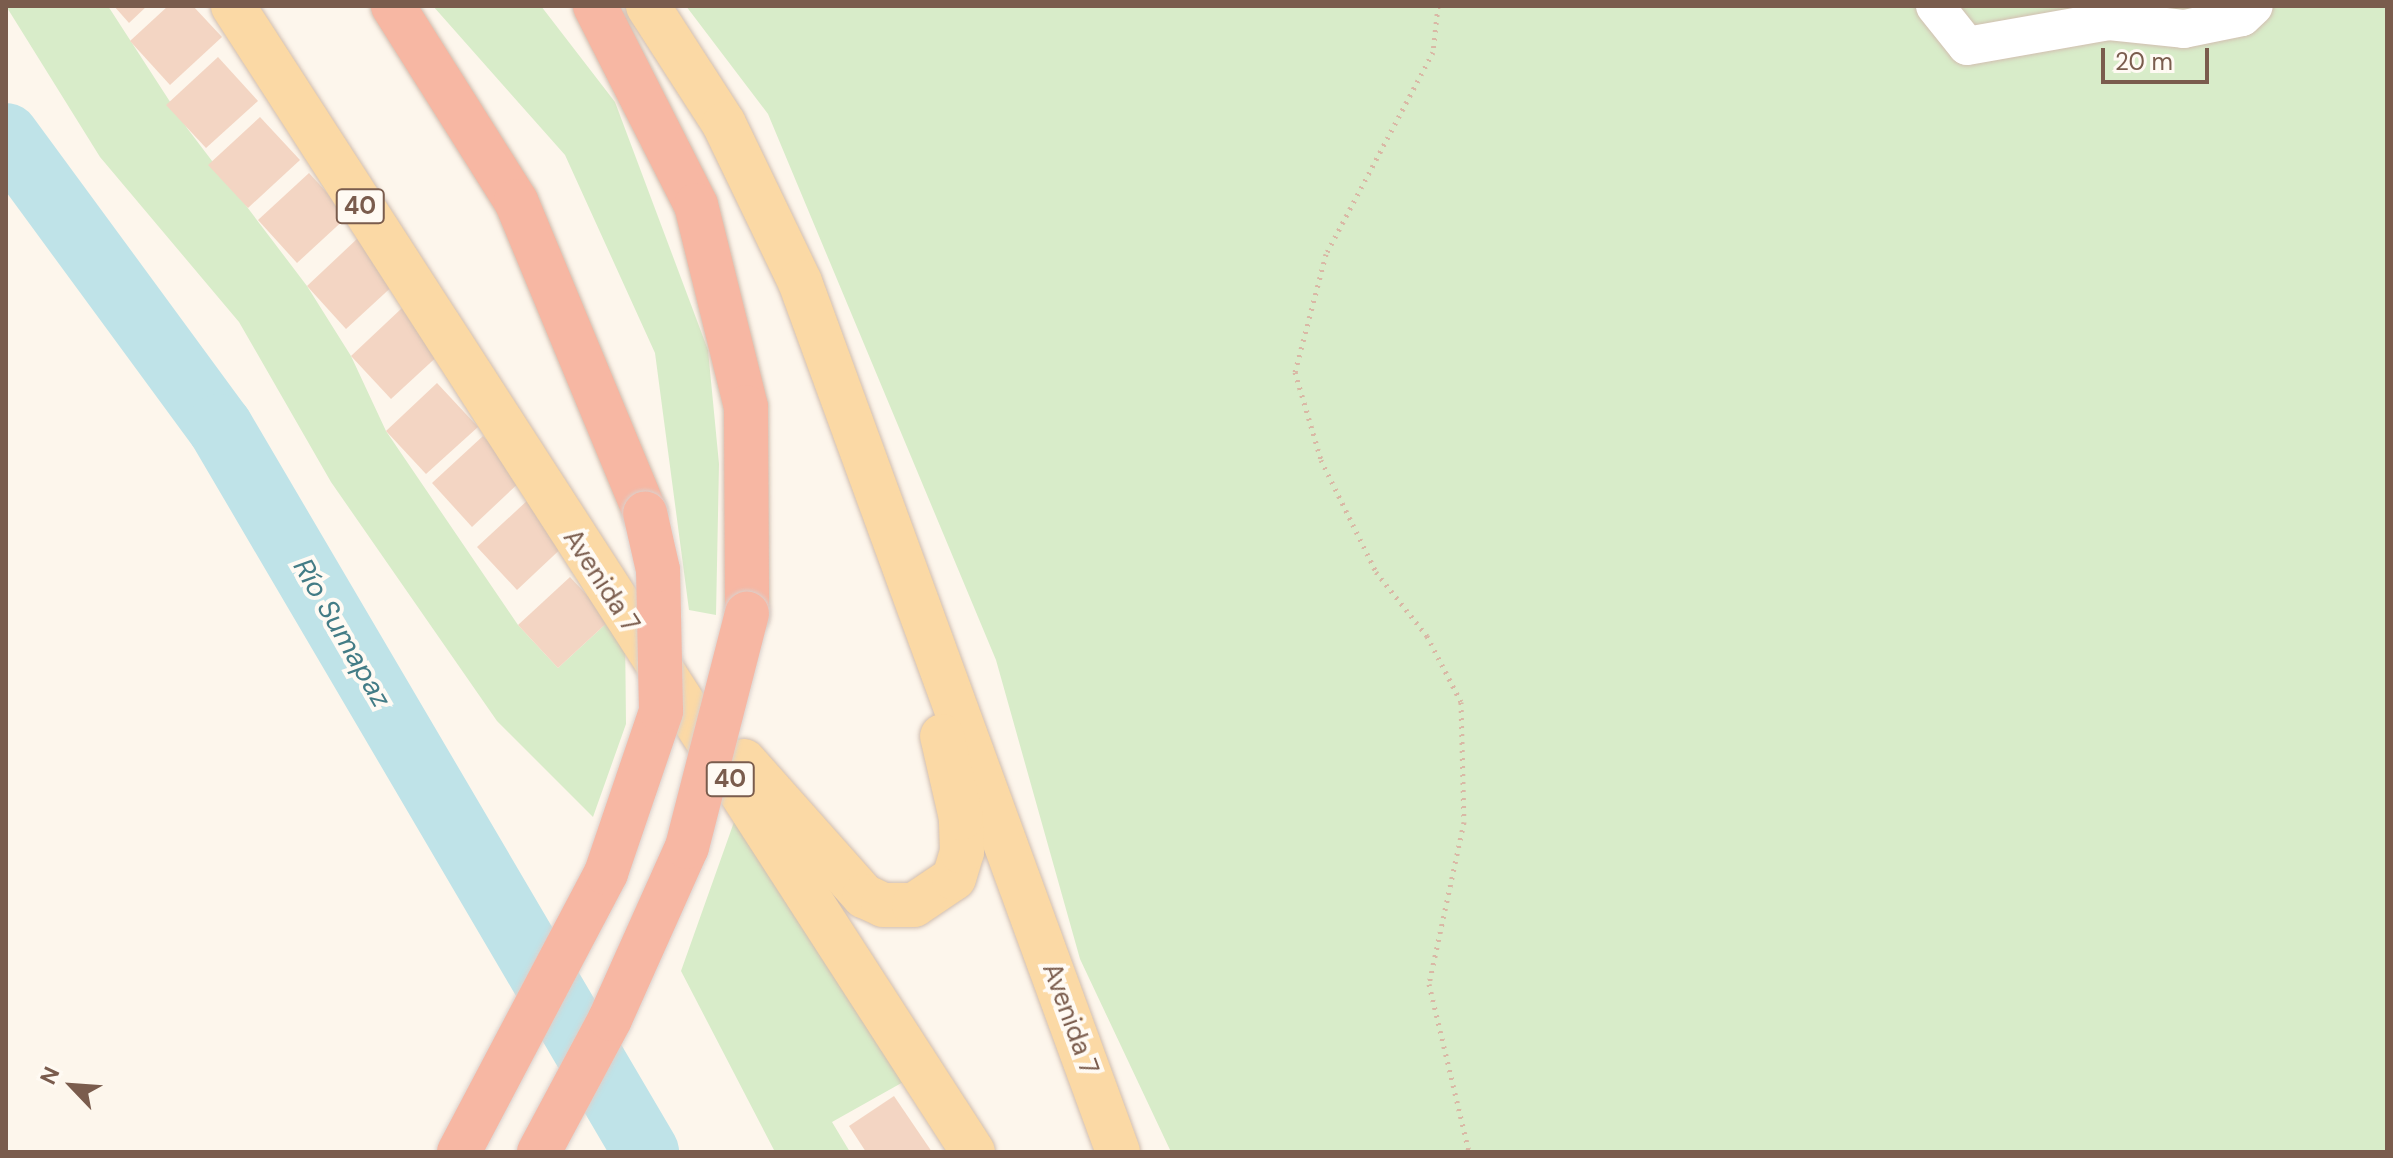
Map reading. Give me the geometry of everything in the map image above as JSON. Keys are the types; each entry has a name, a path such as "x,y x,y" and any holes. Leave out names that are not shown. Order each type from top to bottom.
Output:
{"highway":[{"path":"393,6 516,201 645,513 658,570 661,711 606,873 459,1152"},
{"name":"40","path":"539,1152 610,1019 687,847 747,614 746,407 696,205 595,6"}],"main road":[{"name":"Avenida 7","path":"233,6 973,1152"},
{"name":"Avenida 7","path":"648,6 717,112 762,196 836,376 911,597 1118,1152"},
{"path":"646,650 864,896 883,905 914,905 954,878 962,852 961,818 911,597"}],"street":[{"path":"1935,6 1967,46 2109,21 2184,29 2242,17 2254,6"}],"path":[{"path":"1438,6 1433,52 1326,254 1295,372 1321,460 1376,572 1427,636 1461,702 1464,822 1429,984 1469,1152"}],"green space":[{"path":"6,6 108,6 187,128 307,286 351,356 386,431 518,625 558,668 610,620 625,629 626,724 593,817 497,721 331,482 239,322 100,157"},
{"path":"433,6 541,6 615,102 708,350 719,464 716,615 689,610 655,353 565,155"},
{"path":"686,6 2387,6 2387,1152 1171,1152 1080,959 996,660 768,114"},
{"path":"739,808 905,1081 832,1122 850,1152 775,1152 681,971"}],"building":[{"path":"114,6 147,6 129,23"},
{"path":"168,6 193,6 222,37 170,85 130,41"},
{"path":"218,57 258,101 206,148 166,105"},
{"path":"260,117 300,160 248,208 208,165"},
{"path":"309,173 348,216 297,263 258,220"},
{"path":"358,238 397,282 346,329 307,286"},
{"path":"402,308 442,352 391,399 351,356"},
{"path":"437,383 478,427 426,474 386,431"},
{"path":"483,436 523,479 472,527 432,483"},
{"path":"529,499 568,542 517,590 477,547"},
{"path":"570,577 610,620 558,668 518,625"},
{"path":"894,1096 932,1152 866,1152 849,1126"}],"waterway":[{"name":"Río Sumapaz","path":"6,136 220,427 646,1152"}]}
